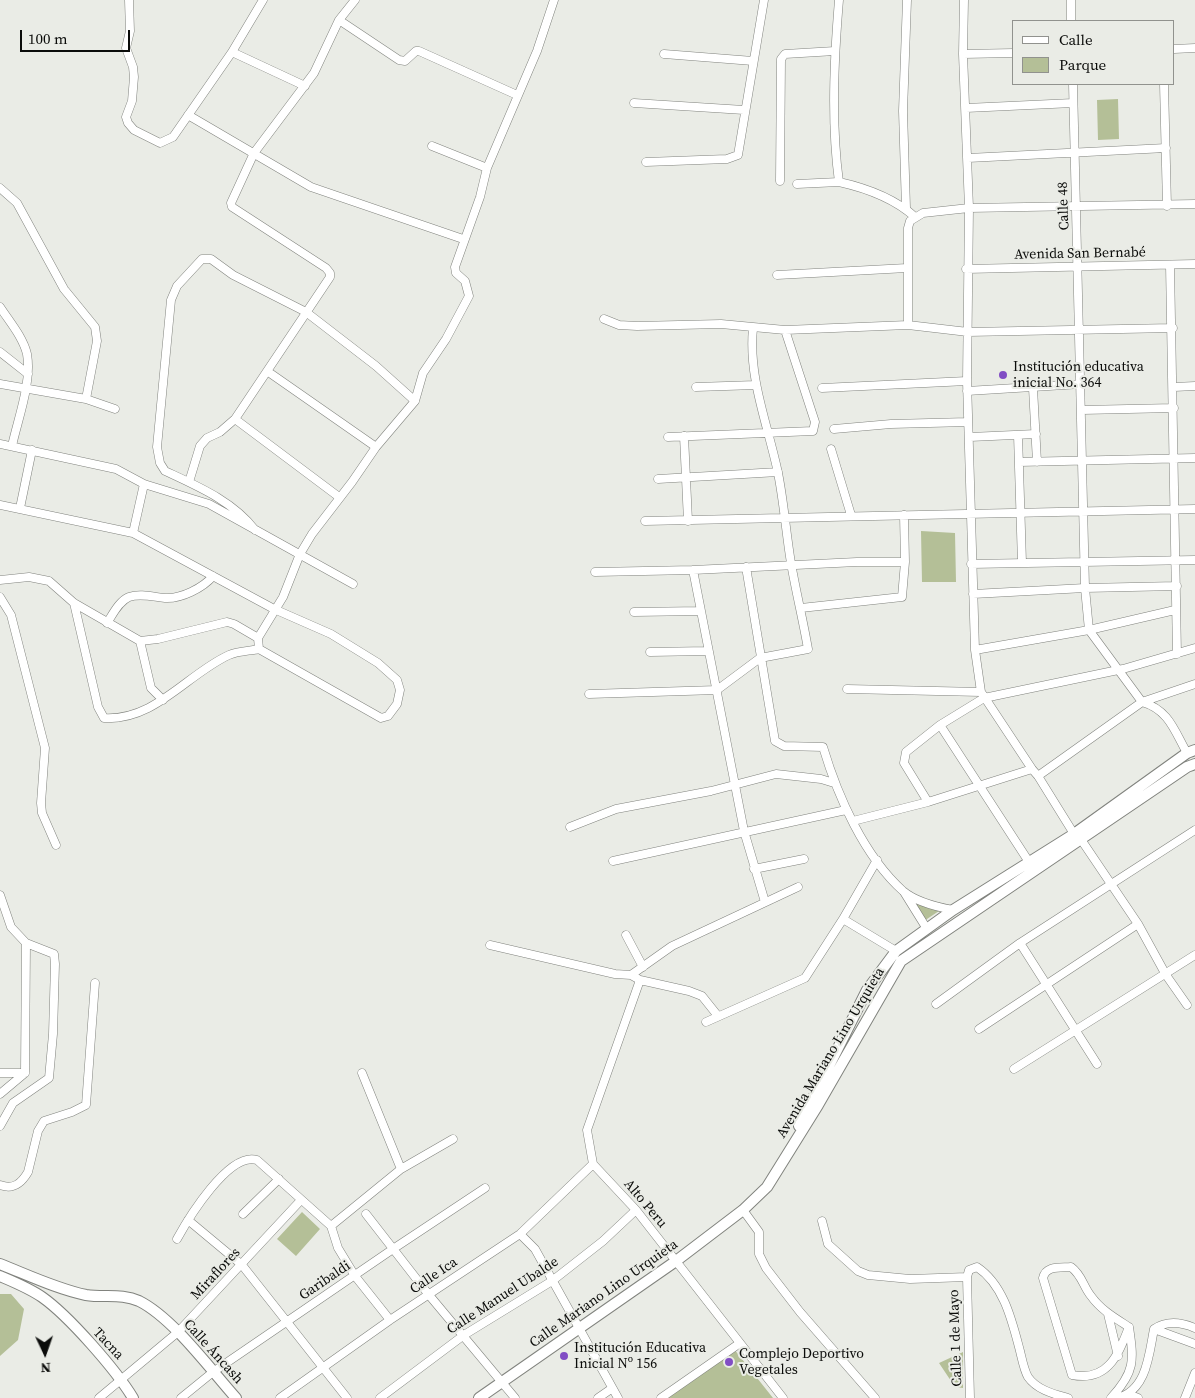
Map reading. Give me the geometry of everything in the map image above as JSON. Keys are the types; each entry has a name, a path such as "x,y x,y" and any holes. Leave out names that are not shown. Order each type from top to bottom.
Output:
{"main road":[{"name":"Avenida Mariano Lino Urquieta","path":"784,1158 818,1105 901,961 1077,836 1191,751"},
{"name":"Avenida Mariano Lino Urquieta","path":"784,1158 805,1112 867,990 896,952 953,910 1029,862 1077,836 1187,767 1195,764"},
{"name":"Calle Mariano Lino Urquieta","path":"480,1398 676,1261 743,1210 767,1187 784,1158"},
{"name":"Calle Áncash","path":"0,1264 38,1280 87,1295 131,1298 142,1303 178,1332 236,1398"},
{"name":"Tacna","path":"0,1276 42,1298 73,1327 122,1380 133,1398"}],"street":[{"path":"129,0 130,31 126,48 133,67 134,77 132,101 126,117 134,130 155,141 164,142 173,137 232,52 263,0"},
{"path":"189,482 200,446 207,438 220,432 235,419 328,282 330,273 232,208 231,203 254,153 305,86 326,52 339,20 355,0"},
{"path":"259,649 258,638 283,597 300,554 312,534 376,447 415,401 423,373 446,340 469,296 465,281 456,273 454,267 480,197 487,168 537,51 554,0"},
{"path":"646,162 733,158 739,152 744,110 764,0"},
{"path":"839,0 835,51 836,160 839,182"},
{"path":"906,208 903,111 907,0"},
{"path":"964,0 963,54 969,208 966,269 971,564 975,650 983,695 1138,924 1166,974 1187,1005"},
{"path":"1071,0 1071,20"},
{"path":"339,20 399,60 405,61 416,51 419,51 517,95"},
{"path":"1175,49 1195,48"},
{"path":"780,181 781,59 785,54 835,51"},
{"path":"232,52 305,86"},
{"path":"963,54 1012,53"},
{"path":"664,54 754,61"},
{"name":"Calle 48","path":"1073,85 1085,588 1089,630"},
{"path":"1164,85 1167,206"},
{"path":"634,103 744,110"},
{"path":"966,108 1074,104"},
{"path":"188,115 311,187 463,239"},
{"path":"432,146 487,168"},
{"path":"968,158 1166,148"},
{"path":"797,184 839,182 856,186 906,208 916,216"},
{"path":"2,193 17,203 64,289 95,327 97,341 86,399"},
{"path":"908,326 908,228 910,221 923,213 969,208 1076,205 1167,206 1195,204"},
{"path":"255,530 245,516 189,482 165,470 160,463 157,447 171,300 177,286 202,259 211,258 233,275 306,312 376,366 415,401"},
{"name":"Avenida San Bernabé","path":"966,269 1195,264"},
{"path":"1170,265 1173,328 1177,654"},
{"path":"777,275 907,268"},
{"path":"0,307 18,334 27,353 28,374 12,446"},
{"path":"604,319 619,325 721,324 785,330 908,326 968,332 1079,328 1173,328"},
{"path":"589,694 716,690 760,658 808,649 791,564 778,472 766,432 756,385 751,353 752,328"},
{"path":"668,437 766,432 809,432 816,427 785,330"},
{"path":"0,352 28,374"},
{"path":"268,372 376,447"},
{"path":"822,388 967,381"},
{"path":"0,384 25,390 86,399 115,409"},
{"path":"967,391 1081,384"},
{"path":"696,386 756,385"},
{"path":"1174,387 1195,386"},
{"path":"1033,388 1037,462"},
{"path":"1082,410 1174,408"},
{"path":"235,419 339,497"},
{"path":"834,428 968,422"},
{"path":"970,436 1036,434"},
{"path":"1018,435 1022,563"},
{"path":"684,436 688,520"},
{"path":"0,444 116,469 144,484 209,504 353,584"},
{"path":"831,449 850,515"},
{"path":"20,508 32,450"},
{"path":"1019,462 1195,458"},
{"path":"658,479 778,472"},
{"path":"133,533 144,484"},
{"path":"0,505 133,533 274,609 331,634 378,664 397,680 400,690 398,704 388,716 381,718 259,649 231,654 162,700 137,714 109,719 100,715 74,603"},
{"path":"644,522 850,515 970,515 1195,509"},
{"path":"801,608 899,599 904,592 904,515"},
{"path":"971,564 1085,560 1195,560"},
{"path":"595,572 693,570 791,564 905,562"},
{"path":"746,567 775,741 784,746 823,747 834,783 846,810 877,860 904,892 927,929"},
{"path":"693,570 744,830 765,902"},
{"path":"107,623 119,604 129,597 141,595 168,598 201,588 213,576"},
{"path":"0,580 39,577 56,586 74,603 140,641 158,639 227,622 258,638"},
{"path":"973,594 1085,588 1177,586"},
{"path":"0,597 11,615 45,748 42,813 56,845"},
{"path":"975,650 1089,630 1175,610"},
{"path":"634,612 701,611"},
{"path":"1089,630 1142,702 1156,706 1165,714 1191,751"},
{"path":"140,641 151,688 162,700"},
{"path":"848,689 983,695 1117,670 1195,648"},
{"path":"650,652 708,651"},
{"path":"1038,776 1142,702 1195,684"},
{"path":"928,802 903,759 909,748 983,695"},
{"path":"940,725 1029,862"},
{"path":"854,821 928,802 1032,769"},
{"path":"570,826 616,809 711,791 776,774 821,779 834,783"},
{"path":"613,861 744,830 846,810"},
{"path":"936,1004 1020,943 1195,830"},
{"path":"754,869 804,859"},
{"path":"706,1022 805,978 843,919 877,860"},
{"path":"631,975 672,946 798,888"},
{"path":"904,892 933,906 953,910"},
{"path":"0,896 8,924 26,943 50,951 55,957 50,1072 46,1082 13,1102 0,1126"},
{"path":"843,919 896,952"},
{"path":"979,1029 1138,924"},
{"path":"626,935 643,967"},
{"path":"26,943 26,1073"},
{"path":"1020,943 1097,1064"},
{"path":"490,945 615,974 631,975 640,980 690,991 702,996 718,1016"},
{"path":"1014,1069 1195,955"},
{"path":"593,1164 587,1130 640,980"},
{"path":"0,1185 9,1187 18,1185 24,1178 28,1172 38,1131 44,1121 72,1112 86,1105 95,983"},
{"path":"0,1073 26,1073"},
{"path":"0,1094 26,1073"},
{"path":"362,1073 401,1169"},
{"path":"331,1226 401,1169 453,1139"},
{"path":"177,1239 206,1194 226,1173 247,1160 257,1160 331,1226 338,1248 355,1276 390,1320"},
{"name":"Alto Peru","path":"593,1164 636,1210 783,1398"},
{"name":"Calle Ica","path":"280,1398 390,1320 520,1234 593,1164"},
{"path":"243,1214 279,1179"},
{"name":"Garibaldi","path":"181,1398 213,1372 355,1276 393,1248 485,1188"},
{"name":"Miraflores","path":"99,1398 178,1332 301,1200"},
{"name":"Calle Manuel Ubalde","path":"380,1398 464,1335 552,1281 603,1241 636,1210"},
{"path":"743,1210 759,1232 759,1254 766,1268 800,1312 875,1398"},
{"path":"366,1214 429,1295 464,1335 514,1398"},
{"path":"188,1220 242,1265 347,1398"},
{"path":"822,1221 828,1244 858,1271 868,1274 910,1279 967,1277 972,1267 977,1267 995,1282 1014,1327 1027,1376 1036,1385 1051,1394 1068,1398"},
{"path":"520,1234 536,1249 552,1281 580,1327 611,1389 618,1398"},
{"path":"1071,1266 1080,1273 1090,1295 1108,1314 1129,1327 1118,1356 1108,1369 1082,1377 1072,1375 1043,1278 1044,1273 1048,1269 1071,1266"},
{"name":"Calle 1 de Mayo","path":"967,1277 970,1398"},
{"path":"1108,1314 1118,1356"},
{"path":"1117,1398 1128,1394 1138,1384 1146,1366 1154,1329 1162,1324 1174,1322 1195,1328"},
{"path":"1111,1398 1125,1383 1132,1365 1129,1327"},
{"path":"1154,1329 1195,1344"},
{"path":"661,1398 740,1342"},
{"path":"1185,1398 1195,1373"},
{"path":"598,1398 611,1389"},
{"path":"1128,1394 1138,1398"}],"green space":[{"path":"1118,99 1119,139 1098,140 1097,100"},
{"path":"921,531 955,533 956,582 922,582"},
{"path":"905,894 948,905 921,923"},
{"path":"302,1212 320,1229 296,1256 277,1239"},
{"path":"0,1294 11,1294 24,1309 18,1340 0,1356"},
{"name":"Complejo Deportivo Vegetales","path":"734,1349 773,1398 661,1398"},
{"path":"963,1352 963,1388 955,1387 939,1363"}],"place":[{"name":"Institución educativa inicial No. 364","path":"1003,375"},
{"name":"Institución Educativa Inicial Nº 156","path":"564,1356"},
{"name":"Complejo Deportivo Vegetales","path":"729,1362"}]}
